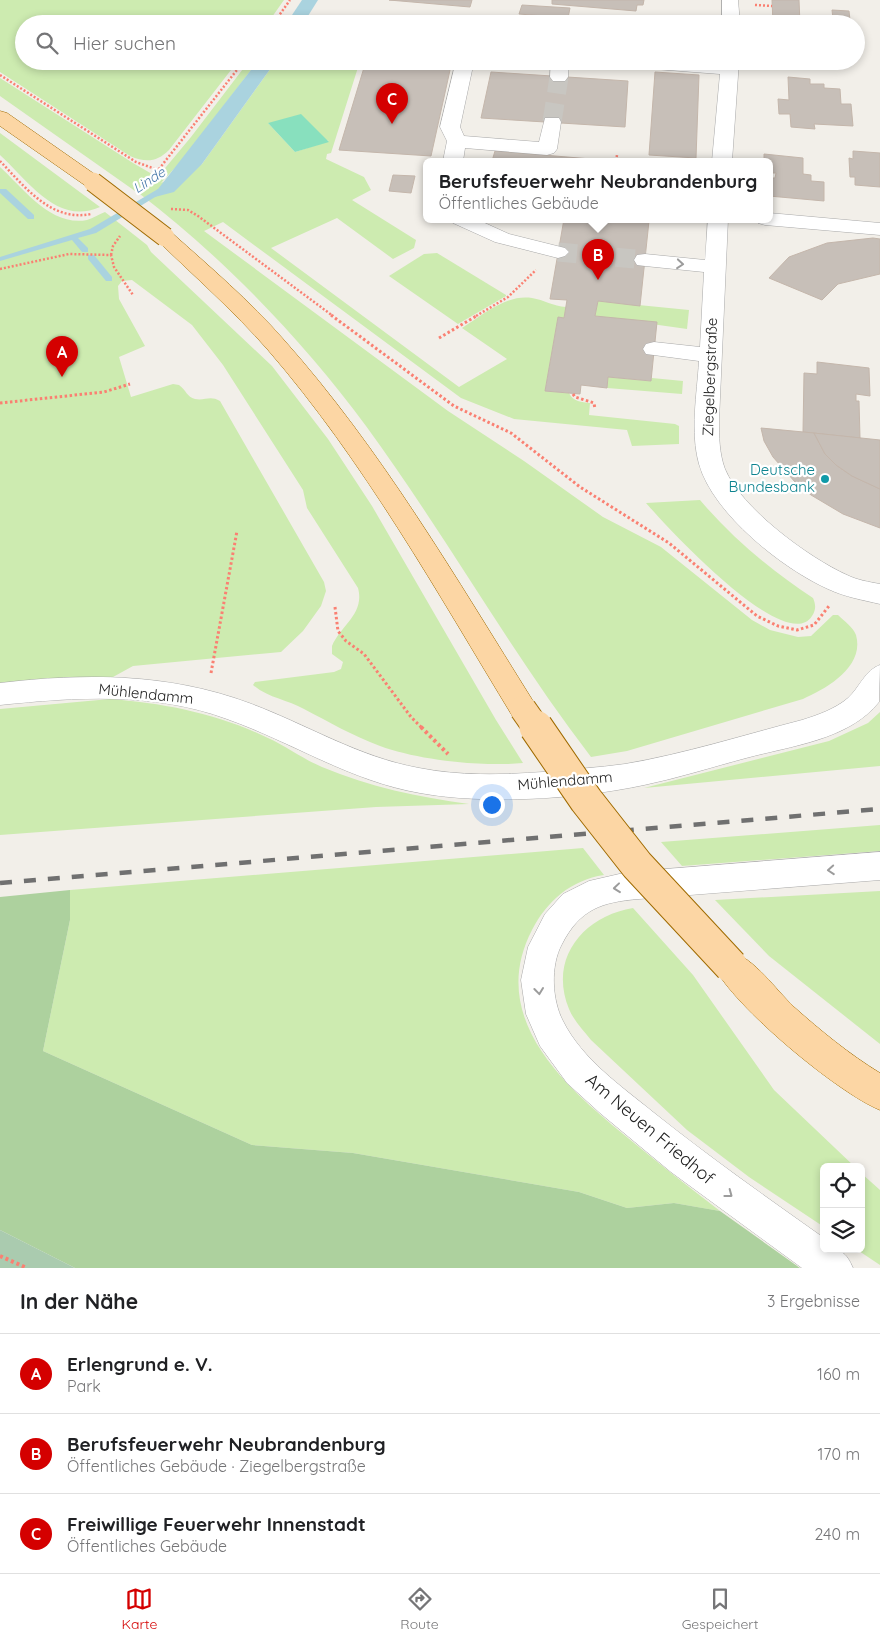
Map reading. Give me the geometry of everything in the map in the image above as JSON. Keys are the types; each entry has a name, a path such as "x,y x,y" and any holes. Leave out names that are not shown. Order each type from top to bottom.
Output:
{"main road":[{"path":"0,117 93,182 165,237 230,297 288,359 345,432 391,497 522,709 586,800 637,865 777,1015 874,1093"}],"street":[{"path":"730,0 731,15"},
{"path":"454,158 457,141 450,127 450,99 461,70"},
{"path":"722,158 730,70"},
{"path":"457,141 547,148 552,122"},
{"path":"773,220 880,228"},
{"path":"469,223 502,238 558,252"},
{"name":"Ziegelbergstraße","path":"718,223 707,445 716,476 728,494 744,512 784,549 805,564 841,584 880,594"},
{"path":"645,260 715,267"},
{"path":"654,349 711,355"},
{"name":"Mühlendamm","path":"0,694 68,688 110,688 169,694 203,700 235,709 277,726 330,753 370,769 399,777 468,787 534,786 632,775 818,726 853,710 870,694 880,676"},
{"name":"Am Neuen Friedhof","path":"834,1268 671,1151 594,1086 567,1057 552,1035 543,1016 537,978 539,960 545,944 557,924 577,901 606,889 706,879 880,866"}],"path":[{"path":"280,15 290,0"},
{"path":"0,75 136,162 158,170 237,70"},
{"path":"214,228 454,406 511,433 580,487 669,543 757,616 787,629 798,631 808,629 828,609 841,584"},
{"path":"0,269 41,258 96,252 112,255 114,267 133,295"},
{"path":"439,338 508,297 552,254 558,252"},
{"path":"0,403 104,392 130,384"},
{"path":"573,394 576,397 594,403 595,409"},
{"path":"211,677 237,531"},
{"path":"335,607 338,631 364,654 411,717 452,758 468,787"},
{"path":"0,1256 27,1268"}],"green space":[{"path":"0,0 284,0 273,15 15,15 15,70 231,70 169,150 156,159 141,160 130,156 0,72"},
{"path":"242,70 251,70 183,159 161,183 202,164 270,70 357,70 331,153 327,154 326,159 364,177 371,190 352,200 416,240 414,248 393,259 337,218 271,248 459,387 507,359 462,328 495,307 513,299 532,298 566,307 564,318 558,318 545,391 569,393 575,400 590,403 589,415 675,424 679,426 679,444 632,446 627,430 514,419 461,398 223,222 204,231 448,411 524,461 603,517 661,547 752,620 770,630 798,637 811,636 833,615 838,615 851,627 856,635 857,647 855,657 849,667 832,683 803,699 627,751 591,757 533,676 395,467 342,394 289,332 232,273 202,245 140,194 151,185 191,137","holes":["268,123 329,141 295,152"]},
{"path":"0,78 152,174 143,186 135,191 0,96"},
{"path":"301,114 329,142 295,152 268,123"},
{"path":"0,133 100,207 85,211 71,211 45,198 0,155"},
{"path":"0,167 28,195 61,218 74,221 87,220 105,212 147,245 151,252 272,366 328,439 372,506 523,763 470,763 431,759 395,751 360,738 298,706 265,693 253,685 255,682 334,672 341,669 343,662 332,654 332,646 355,612 359,597 358,588 307,508 303,490 223,365 192,325 132,280 122,281 118,286 119,299 145,346 119,357 131,397 173,384 179,385 192,398 213,398 220,401 324,582 326,591 321,606 303,631 281,652 133,666 113,677 0,683"},
{"path":"437,253 506,296 458,324 389,276 424,254"},
{"path":"598,301 689,310 687,329 595,316"},
{"path":"608,377 650,381 652,378 683,381 682,394 607,388"},
{"path":"700,500 725,528 753,553 813,598 815,607 812,616 798,624 778,619 753,604 700,559 646,503"},
{"path":"110,699 151,703 211,716 275,741 315,764 340,774 376,786 469,804 376,807 0,835 0,709"},
{"path":"880,712 880,766 644,788 829,741 868,723"},
{"path":"880,825 880,851 682,866 661,842"},
{"path":"583,848 604,875 581,882 561,894 545,910 532,930 520,962 519,993 526,1022 540,1049 559,1074 581,1097 639,1147 720,1211 674,1203 627,1208 579,1192 353,1153 252,1145 43,1051 70,920 70,890"},
{"path":"70,890 70,920 43,1051 252,1145 353,1153 579,1192 627,1208 674,1203 720,1211 800,1268 75,1268 0,1230 0,897"},
{"path":"880,891 880,1044 769,956 715,900"},
{"path":"633,908 693,975 774,1090 851,1163 820,1163 820,1224 749,1177 687,1130 591,1040 573,1018 564,990 563,973 567,957 575,942 586,930 599,920"},
{"path":"865,1177 880,1190 880,1265 862,1253 865,1253"},
{"path":"0,1230 75,1268 0,1268"}],"water":[{"path":"302,0 318,0 309,15 292,15"},
{"path":"251,70 270,70 202,164 174,192 151,198"}],"building":[{"path":"389,0 472,0 470,7"},
{"path":"552,0 644,0 643,5 637,5 636,11 552,4"},
{"path":"772,0 799,0 800,15 773,15"},
{"path":"522,5 570,8 569,15 519,14"},
{"path":"832,10 849,11 849,15 833,15"},
{"path":"363,70 450,70 431,156 339,150"},
{"path":"491,72 628,81 625,127 481,118"},
{"path":"655,72 699,75 696,158 649,155"},
{"path":"788,77 810,79 810,84 824,84 824,88 840,89 841,104 851,104 853,126 814,124 815,129 791,127 790,114 779,114 778,99 789,100"},
{"path":"495,151 579,158 493,158"},
{"path":"853,151 880,153 880,187 855,185 855,177 850,177 849,158 853,159"},
{"path":"764,154 803,158 803,174 811,175 811,181 824,182 824,201 773,196 773,178 775,178 776,173 773,173 773,158 764,158"},
{"path":"393,175 415,176 411,193 389,191"},
{"path":"563,223 649,223 640,306 598,301 595,316 657,322 651,381 608,377 607,388 581,385 580,394 545,391 558,317 564,318 567,300 550,299"},
{"path":"873,238 880,239 880,274 838,284 822,300 769,278 789,257 827,243"},
{"path":"817,362 869,368 870,396 856,394 856,401 859,401 860,438 803,432 804,373 817,374"},
{"name":"Deutsche Bundesbank","path":"761,428 814,433 825,454 836,465 852,476 880,489 880,528 843,514 811,495 795,482 773,457 764,441"},
{"path":"814,433 880,440 880,489 852,476 836,465 825,454"}],"waterway":[{"path":"3,191 31,217"},
{"name":"Linde","path":"0,259 93,231 161,191"},
{"path":"74,238 85,250"},
{"path":"91,257 109,279"}],"tunnel":[{"path":"552,122 559,77"},
{"path":"558,252 645,260"}],"railway":[{"path":"0,883 880,809"}],"place":[{"name":"Freiwillige Feuerwehr Innenstadt","path":"392,124"},
{"name":"Berufsfeuerwehr Neubrandenburg","path":"598,280"},
{"name":"Erlengrund e. V.","path":"62,377"},
{"name":"Deutsche Bundesbank","path":"825,479"}]}
